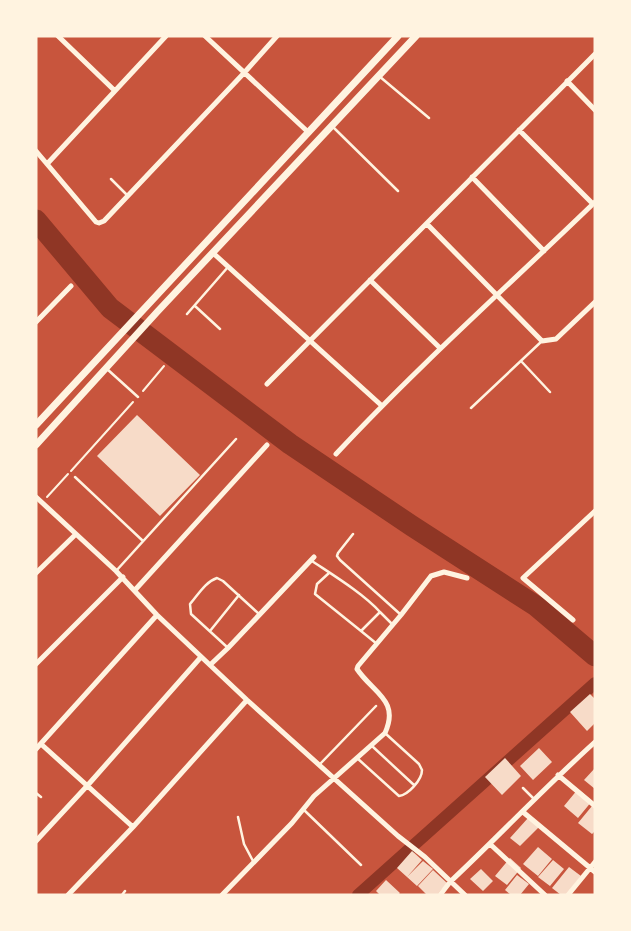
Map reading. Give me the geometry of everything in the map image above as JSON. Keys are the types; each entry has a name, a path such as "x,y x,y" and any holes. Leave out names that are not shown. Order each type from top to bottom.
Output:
{"main road":[{"path":"36,425 398,36"},
{"path":"36,445 158,311 416,36"}],"street":[{"path":"58,36 114,90"},
{"path":"47,164 166,36"},
{"path":"205,36 308,132"},
{"path":"36,151 96,222 104,221 277,36"},
{"path":"267,384 595,54"},
{"path":"567,81 595,110"},
{"path":"336,454 381,405 594,203 519,130"},
{"path":"472,177 544,251"},
{"path":"427,224 542,341 556,339 595,302"},
{"path":"212,253 381,405"},
{"path":"370,280 440,348"},
{"path":"36,322 71,286"},
{"path":"135,590 267,445"},
{"path":"36,496 116,571 157,615 247,700 398,836 425,857 465,895"},
{"path":"573,620 523,578 595,510"},
{"path":"36,574 76,534"},
{"path":"210,664 228,648 312,559"},
{"path":"222,895 292,823 314,796 385,733 390,722 388,705 357,669 358,666 431,576 444,572 467,578"},
{"path":"36,664 123,578"},
{"path":"36,749 157,615"},
{"path":"36,841 201,657"},
{"path":"68,895 133,827 247,700"},
{"path":"440,895 450,882 523,812 558,775 595,742"},
{"path":"41,744 133,827"},
{"path":"558,775 595,806"},
{"path":"523,812 592,870"},
{"path":"490,844 545,895"},
{"path":"568,895 592,870 595,862"}],"lane":[{"path":"379,76 429,118"},
{"path":"332,126 398,191"},
{"path":"111,178 128,196"},
{"path":"187,314 228,267"},
{"path":"195,306 220,329"},
{"path":"471,408 542,341"},
{"path":"521,361 550,392"},
{"path":"107,368 138,397"},
{"path":"116,571 236,439"},
{"path":"75,477 143,541"},
{"path":"353,534 337,556 401,615"},
{"path":"312,559 380,612 393,625"},
{"path":"330,573 317,584 315,594 377,644"},
{"path":"228,648 191,614 190,604 200,591 217,578 239,595 259,615"},
{"path":"210,631 239,595"},
{"path":"361,631 380,612"},
{"path":"318,765 376,706"},
{"path":"357,758 399,796 405,795 422,774 421,767 385,733"},
{"path":"371,745 414,785"},
{"path":"523,788 535,800"},
{"path":"36,793 41,797"},
{"path":"303,809 361,865"},
{"path":"238,817 244,844 254,862"},
{"path":"122,895 125,891"}],"path":[{"path":"42,502 164,366"}],"building":[{"path":"137,415 200,475 160,516 97,456"},
{"path":"590,694 595,699 595,723 587,731 570,712"},
{"path":"539,748 552,762 533,780 520,766"},
{"path":"505,758 521,776 502,795 485,777"},
{"path":"595,768 595,789 584,780"},
{"path":"578,789 592,801 578,818 564,806"},
{"path":"592,806 595,808 595,831 592,834 578,823"},
{"path":"528,818 539,827 520,846 510,838"},
{"path":"538,847 552,859 538,876 523,864"},
{"path":"412,851 422,860 407,877 397,868"},
{"path":"510,858 521,868 507,885 495,876"},
{"path":"553,860 564,869 550,886 538,877"},
{"path":"423,861 433,869 417,886 407,877"},
{"path":"569,867 581,876 566,895 561,895 552,888"},
{"path":"481,869 493,881 483,891 470,879"},
{"path":"433,870 447,883 437,895 427,895 418,886"},
{"path":"517,875 529,884 520,895 511,895 505,890"},
{"path":"386,880 400,893 398,895 380,895 376,891"}],"waterway":[{"path":"36,220 110,308 290,444 536,606 595,656"},
{"path":"358,895 595,683"}]}
